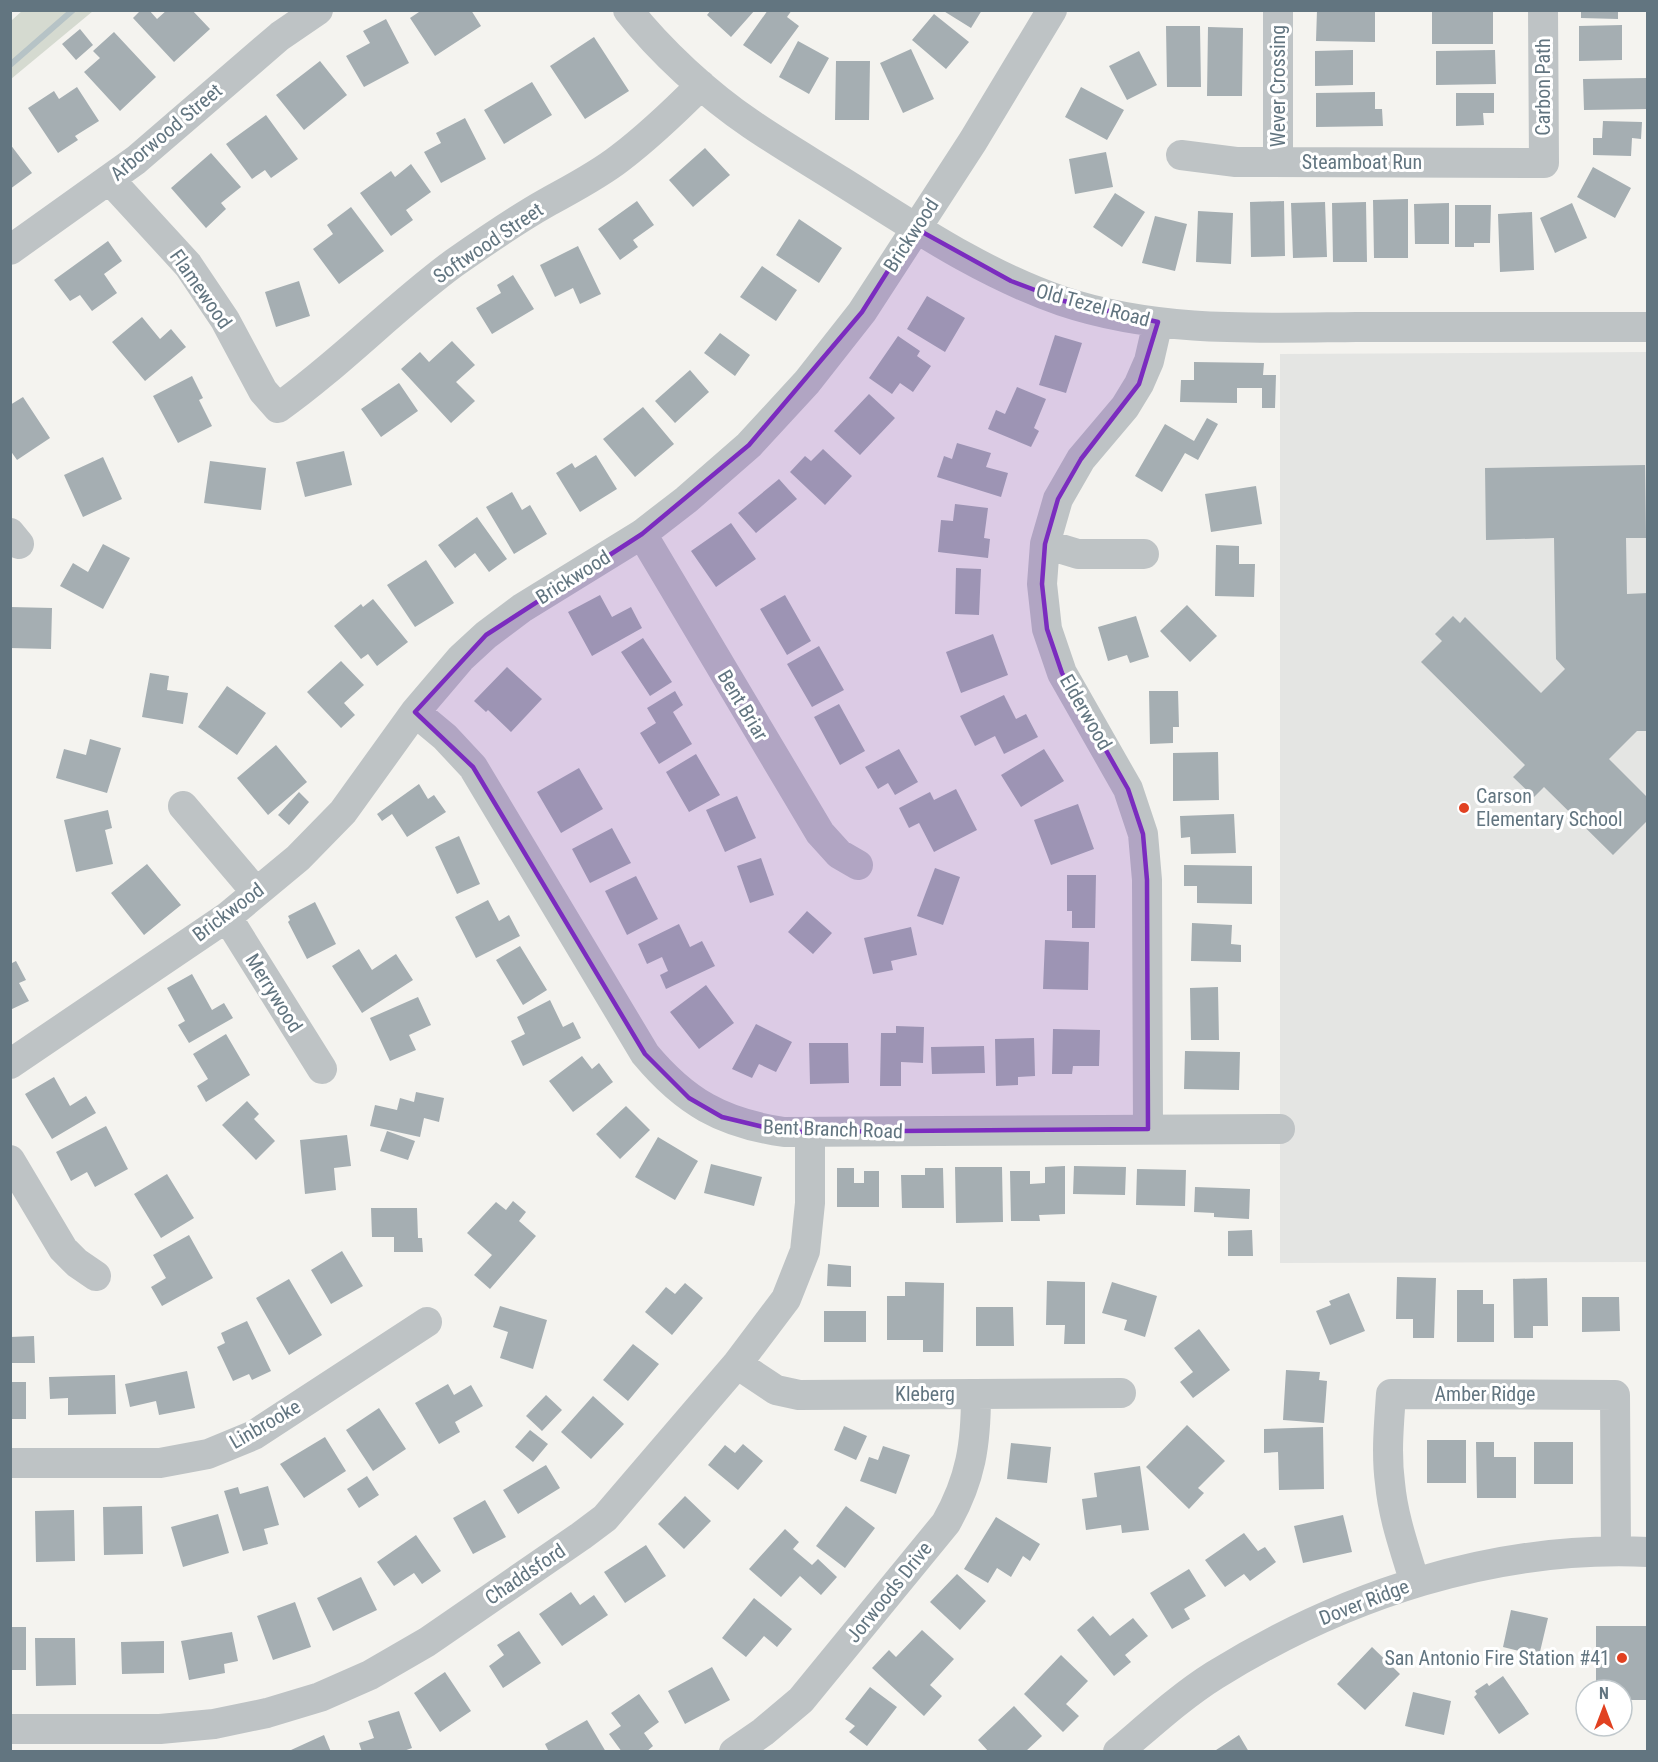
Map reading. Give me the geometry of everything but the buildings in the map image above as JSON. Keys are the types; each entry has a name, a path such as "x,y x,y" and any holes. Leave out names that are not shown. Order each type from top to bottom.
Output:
{"street":[{"name":"Arborwood Street","path":"10,250 136,160 280,36 318,10"},
{"name":"Old Tezel Road","path":"628,10 701,85 750,124 960,256 1011,281 1064,301 1119,316 1158,322 1244,328 1647,327"},
{"name":"Brickwood","path":"10,1064 227,917 298,858 343,812 415,712 461,658 486,635 522,608 642,534 686,500 749,445 780,414 862,312 973,141 1052,10"},
{"name":"Wever Crossing","path":"1278,10 1278,162"},
{"name":"Carbon Path","path":"1543,10 1544,163"},
{"name":"Softwood Street","path":"278,408 315,382 352,346 483,242 620,159 659,126 701,85"},
{"name":"Steamboat Run","path":"1181,155 1236,162 1544,163"},
{"name":"Flamewood","path":"110,180 188,265 225,320 263,391 278,408"},
{"name":"Elderwood","path":"1148,1129 1147,880 1143,834 1128,789 1062,673 1054,651 1044,607 1042,584 1045,544 1054,510 1068,479 1081,459 1125,407 1139,384 1149,361 1158,322"},
{"name":"Bent Briar","path":"642,534 820,833 839,854 858,865"},
{"path":"1045,544 1078,554 1144,554"},
{"name":"Bent Branch Road","path":"415,712 445,737 473,767 645,1054 661,1073 689,1098 722,1117 758,1128 784,1132 1280,1129"},
{"path":"183,806 256,892"},
{"name":"Merrywood","path":"227,917 322,1069"},
{"name":"Chaddsford","path":"10,1729 160,1729 214,1724 267,1713 320,1697 370,1675 426,1642 604,1518 737,1364 786,1299 805,1251 810,1203 810,1132"},
{"path":"10,1160 63,1249 77,1263 96,1276"},
{"name":"Linbrooke","path":"10,1463 160,1462 208,1454 254,1435 426,1322"},
{"name":"Kleberg","path":"737,1364 776,1390 799,1395 1121,1393"},
{"name":"Jorwoods Drive","path":"734,1752 763,1732 801,1700 946,1523 956,1506 970,1469 976,1430 976,1394"},
{"name":"Amber Ridge","path":"1414,1583 1395,1514 1390,1484 1388,1453 1391,1394 1615,1395 1616,1551"},
{"name":"Dover Ridge","path":"1118,1752 1175,1703 1215,1675 1311,1623 1386,1591 1454,1571 1543,1556 1616,1551 1647,1552"}],"highlighted area":[{"path":"915,228 1011,281 1064,301 1158,322 1139,384 1081,459 1058,499 1045,544 1042,584 1047,629 1062,673 1128,789 1143,834 1147,880 1148,1129 784,1132 722,1117 689,1098 645,1054 473,767 415,712 486,635 642,534 749,445 862,312"}],"shaded area":[{"path":"23,10 93,11 11,79 11,21"},
{"name":"Carson Elementary School","path":"1647,352 1647,1262 1280,1263 1280,354"}],"waterway":[{"path":"10,65 73,10"}],"place":[{"name":"Carson Elementary School","path":"1464,808"},
{"name":"San Antonio Fire Station #41","path":"1622,1658"}]}
